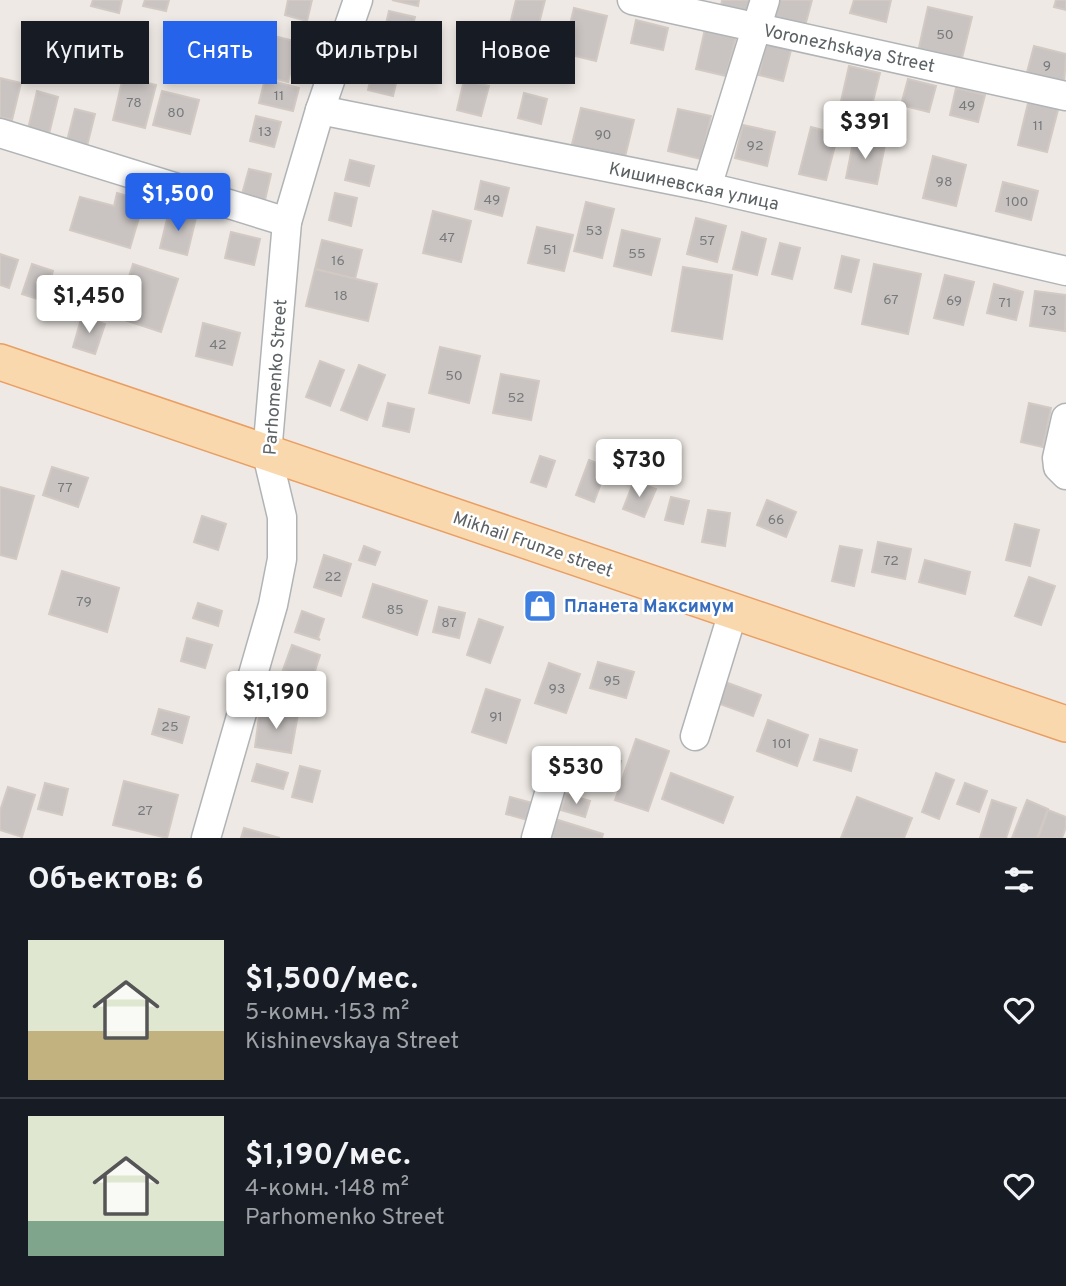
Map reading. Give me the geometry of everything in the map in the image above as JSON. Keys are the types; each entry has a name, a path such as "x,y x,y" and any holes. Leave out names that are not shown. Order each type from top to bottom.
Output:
{"main road":[{"name":"Mikhail Frunze street","path":"0,362 1066,724"}],"street":[{"name":"Parhomenko Street","path":"206,838 273,605 282,559 282,517 267,454 287,222 320,110 358,0"},
{"name":"Voronezhskaya Street","path":"632,0 1066,96"},
{"path":"707,187 765,0"},
{"name":"Кишиневская улица","path":"320,110 707,187 1066,271"},
{"path":"0,133 287,222"},
{"path":"1066,418 1057,458 1058,467 1066,475"},
{"path":"695,736 733,612"},
{"path":"536,838 555,773"}],"building":[{"path":"93,0 122,0 119,13 91,6"},
{"path":"145,0 169,0 166,11 143,6"},
{"path":"288,0 312,0 307,21 285,15"},
{"path":"392,0 419,0 418,6"},
{"path":"516,0 545,0 540,21 511,21"},
{"path":"722,0 751,0 747,12 721,6"},
{"path":"778,0 812,0 805,26 774,19"},
{"path":"854,0 891,0 886,22 850,13"},
{"path":"1056,0 1066,0 1066,10 1054,7"},
{"path":"928,7 972,17 961,62 918,52"},
{"path":"574,8 607,16 596,61 575,56 575,21 571,21"},
{"path":"389,11 415,17 414,21 387,21"},
{"path":"636,20 668,28 663,50 631,43"},
{"path":"705,29 736,37 726,76 696,69"},
{"path":"277,37 291,40 291,70 288,82 277,79"},
{"path":"766,44 791,50 783,81 759,75"},
{"path":"1034,46 1066,54 1064,85 1026,76"},
{"path":"849,66 880,73 869,117 839,110"},
{"path":"0,78 21,83 12,120 0,117"},
{"path":"908,79 936,86 929,112 901,105"},
{"path":"277,82 299,88 293,111 259,103 264,84"},
{"path":"121,84 156,85 145,128 113,120"},
{"path":"369,84 396,84 393,96 368,90"},
{"path":"463,84 489,86 481,116 457,110"},
{"path":"956,88 985,95 978,122 950,115"},
{"path":"37,91 58,97 49,134 28,129"},
{"path":"162,91 199,100 190,134 153,125"},
{"path":"524,93 547,99 541,124 518,118"},
{"path":"1029,99 1059,106 1047,152 1018,145"},
{"path":"581,108 634,120 624,161 571,148"},
{"path":"75,109 95,114 87,146 67,141"},
{"path":"678,109 711,116 701,159 668,151"},
{"path":"256,116 281,122 274,147 250,141"},
{"path":"743,125 775,132 767,166 735,158"},
{"path":"811,127 838,134 826,180 799,174"},
{"path":"854,138 885,145 877,184 846,178"},
{"path":"933,156 966,165 956,206 923,198"},
{"path":"350,160 374,166 369,186 345,180"},
{"path":"249,169 271,174 265,200 242,194"},
{"path":"481,181 509,188 502,216 475,209"},
{"path":"1003,182 1038,191 1031,220 996,211"},
{"path":"117,193 144,201 130,248 70,230 80,197 114,206"},
{"path":"335,193 357,198 351,226 329,220"},
{"path":"586,202 614,209 602,258 574,251"},
{"path":"169,211 196,218 187,255 160,248"},
{"path":"433,211 471,221 461,262 423,253"},
{"path":"696,218 726,226 717,262 687,254"},
{"path":"537,227 573,235 564,271 528,263"},
{"path":"622,230 660,239 651,275 614,266"},
{"path":"231,232 260,239 254,265 225,258"},
{"path":"742,232 766,239 757,275 733,269"},
{"path":"322,240 362,250 355,279 315,269"},
{"path":"780,243 800,248 792,279 772,274"},
{"path":"0,254 18,260 9,288 0,285"},
{"path":"842,256 859,260 851,292 835,288"},
{"path":"32,264 53,271 44,301 22,294"},
{"path":"133,264 178,279 161,332 116,317"},
{"path":"874,264 921,274 908,334 862,324"},
{"path":"683,267 732,275 722,339 672,331"},
{"path":"315,269 377,284 368,321 306,306"},
{"path":"945,275 974,282 963,325 934,318"},
{"path":"994,284 1023,292 1016,320 987,313"},
{"path":"1035,291 1066,295 1065,331 1030,326"},
{"path":"82,316 105,324 95,354 73,347"},
{"path":"203,323 240,333 232,365 196,356"},
{"path":"440,347 480,356 469,403 429,393"},
{"path":"320,361 344,370 330,406 306,397"},
{"path":"359,365 385,375 367,420 341,410"},
{"path":"501,374 539,381 531,420 493,413"},
{"path":"388,403 414,409 409,432 383,426"},
{"path":"1029,403 1051,408 1043,447 1021,442"},
{"path":"540,456 555,461 546,487 531,482"},
{"path":"589,460 607,467 594,502 576,495"},
{"path":"52,467 88,478 78,507 43,495"},
{"path":"634,481 656,489 644,517 623,509"},
{"path":"0,487 34,496 16,559 0,555"},
{"path":"671,497 689,501 683,524 665,520"},
{"path":"767,500 796,512 786,537 757,525"},
{"path":"708,510 730,513 725,546 702,542"},
{"path":"202,516 226,524 218,550 194,542"},
{"path":"1015,524 1039,530 1030,566 1006,560"},
{"path":"878,542 911,549 905,579 872,572"},
{"path":"364,546 380,552 375,565 359,560"},
{"path":"840,546 862,550 854,586 832,581"},
{"path":"324,555 351,564 341,596 314,587"},
{"path":"925,560 970,572 965,594 919,582"},
{"path":"62,571 119,588 107,632 49,614"},
{"path":"1029,577 1055,586 1041,625 1015,616"},
{"path":"373,584 427,601 417,635 363,617"},
{"path":"198,603 222,611 218,626 193,618"},
{"path":"439,607 465,613 459,638 433,632"},
{"path":"302,611 324,619 318,638 320,640 295,632"},
{"path":"479,619 503,627 490,663 467,655"},
{"path":"187,638 212,645 205,668 181,661"},
{"path":"292,645 320,655 312,680 283,670"},
{"path":"598,662 634,672 626,698 590,688"},
{"path":"549,663 580,674 566,713 535,703"},
{"path":"717,679 761,695 753,716 709,700"},
{"path":"263,687 301,693 298,714 260,709"},
{"path":"486,689 520,700 506,743 472,732"},
{"path":"159,709 189,717 182,743 152,734"},
{"path":"260,709 298,714 291,753 255,747"},
{"path":"768,720 808,735 797,766 757,751"},
{"path":"636,739 669,751 648,811 615,800"},
{"path":"820,739 857,750 851,771 814,760"},
{"path":"575,747 621,761 613,786 567,772"},
{"path":"257,764 288,773 283,789 252,781"},
{"path":"300,766 320,771 312,802 292,797"},
{"path":"671,773 733,797 723,823 662,799"},
{"path":"936,773 954,780 939,819 922,812"},
{"path":"124,781 178,795 167,838 113,825"},
{"path":"45,783 68,789 62,815 38,809"},
{"path":"965,783 987,791 979,812 957,804"},
{"path":"8,787 35,795 22,837 0,830 0,811"},
{"path":"566,794 590,801 585,817 561,810"},
{"path":"510,797 536,804 531,821 506,814"},
{"path":"857,797 912,818 904,838 841,838"},
{"path":"992,800 1016,808 1006,838 980,838"},
{"path":"1027,800 1048,809 1037,838 1012,838"},
{"path":"1048,810 1066,817 1062,838 1038,838"},
{"path":"555,819 603,834 602,838 549,838"},
{"path":"244,828 280,838 241,838"}],"place":[{"name":"Планета Максимум","path":"540,606"}]}
